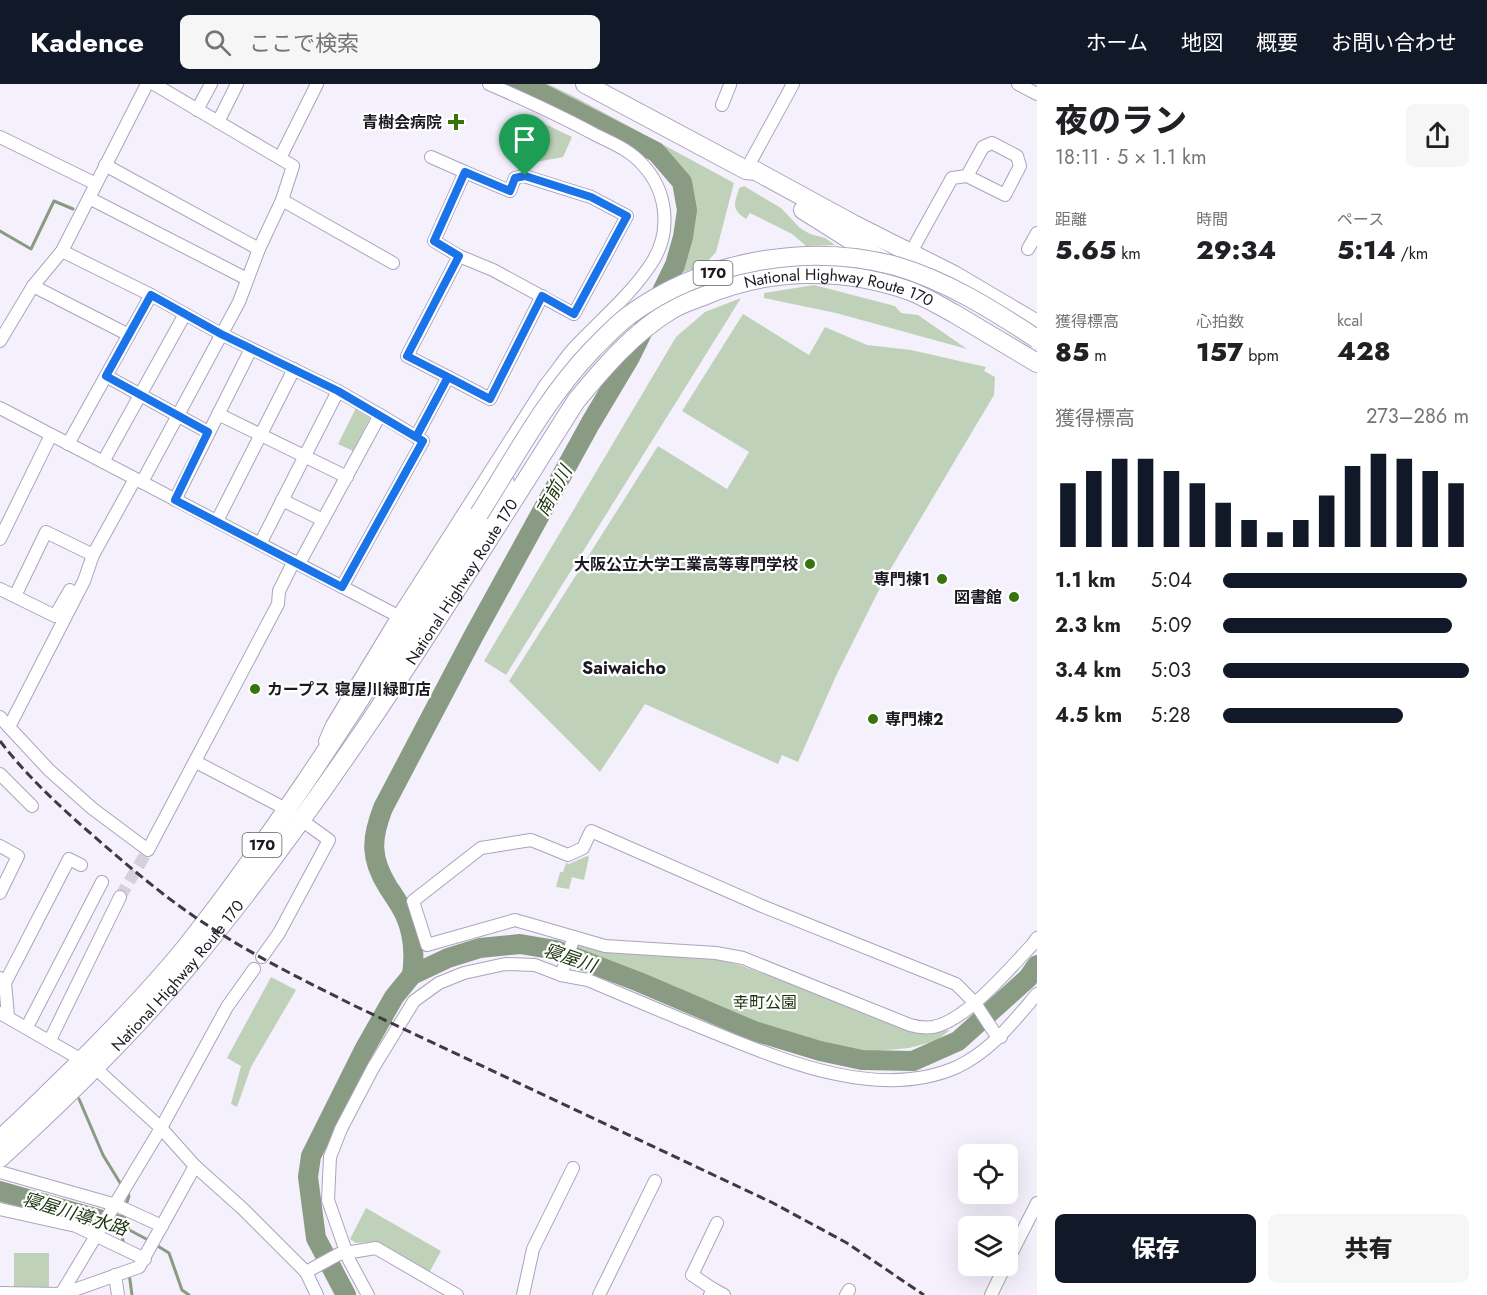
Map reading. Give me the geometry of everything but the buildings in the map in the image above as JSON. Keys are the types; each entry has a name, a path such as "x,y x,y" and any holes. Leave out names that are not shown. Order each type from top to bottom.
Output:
{"highway":[{"name":"170","path":"585,84 746,170 756,171 853,224 911,252 1037,324"},
{"name":"National Highway Route 170","path":"746,170 752,180 824,222 1003,334 1037,363"},
{"name":"National Highway Route 170","path":"0,1139 137,1024 185,969 273,859 312,773 558,390 591,351 628,316 670,290 717,271 767,260 822,256 896,266 973,298 1037,339"},
{"name":"National Highway Route 170","path":"294,814 384,700 576,401 605,365 672,309 719,289 766,277 808,273 854,277 910,291 932,300 1037,363"},
{"name":"National Highway Route 170","path":"0,1158 88,1064"}],"street":[{"path":"0,341 33,286 62,251 147,84"},
{"path":"197,110 211,84"},
{"path":"218,122 237,84"},
{"path":"280,158 317,84"},
{"path":"312,773 332,724 546,384 573,349 635,286 653,262 663,234 665,207 652,177 642,164 626,151 534,103 489,84"},
{"path":"722,105 730,84"},
{"path":"746,170 793,84"},
{"path":"1018,84 1037,94"},
{"path":"0,589 55,616 178,416 239,302 259,249 282,200 292,166 158,85"},
{"path":"0,137 96,183"},
{"path":"911,252 952,178 967,176 1005,195 1020,166 1017,156 992,143 982,147 967,176"},
{"path":"431,158 465,172 510,191 515,178 525,176 591,197 627,216 574,314 434,241 465,172"},
{"path":"105,165 259,249"},
{"path":"89,198 247,279"},
{"path":"282,200 393,263"},
{"path":"1028,249 1037,232"},
{"path":"62,251 151,295 221,334 338,391 423,441 342,587"},
{"path":"459,256 407,356 490,399 542,296"},
{"path":"33,286 129,335"},
{"path":"68,444 151,295"},
{"path":"103,462 185,314"},
{"path":"175,500 251,349"},
{"path":"217,521 294,369"},
{"path":"106,376 208,432"},
{"path":"416,437 448,377"},
{"path":"384,700 384,682 490,517 533,434 546,384"},
{"path":"260,544 338,391"},
{"path":"0,408 398,616"},
{"path":"218,414 347,477"},
{"path":"91,560 84,581 4,722 49,770 93,809 148,850 278,604 279,591 323,520 380,415"},
{"path":"0,539 51,435"},
{"path":"282,500 323,520"},
{"path":"15,596 46,532 91,560"},
{"path":"196,762 294,814 329,840 279,933 262,957"},
{"path":"0,774 32,806"},
{"path":"997,1034 976,1006 956,984 762,906 591,831 583,848 568,855 531,840 481,848 413,902 426,945 514,920 605,946 716,953 743,958 920,1027 946,1022 976,1006 1037,938"},
{"path":"0,846 18,856 0,893"},
{"path":"81,865 69,859 2,981 4,1014 88,1064 161,1128 195,1166 309,1271 317,1295"},
{"path":"27,1026 102,882"},
{"path":"50,1040 120,897"},
{"path":"561,975 574,937"},
{"path":"368,1295 343,1253 328,1200 330,1157 341,1129 373,1068 414,1001 439,983 464,973 505,964 535,965 561,975 588,980 803,1067 888,1080 920,1078 957,1067 983,1051 1037,994"},
{"path":"60,1295 100,1234 227,1006 254,969"},
{"path":"0,1293 60,1295 139,1267 142,1256 161,1228 195,1166"},
{"path":"523,1295 533,1249 573,1167"},
{"path":"0,1172 116,1204 161,1228"},
{"path":"600,1295 655,1181"},
{"path":"1018,1240 1037,1203"},
{"path":"0,1209 76,1226 100,1234 142,1256"},
{"path":"716,1293 692,1275 717,1223"},
{"path":"309,1271 343,1253 376,1248 458,1295"},
{"path":"117,1274 118,1295"},
{"path":"991,1295 1000,1276"}],"green space":[{"path":"534,84 548,84 575,97 734,183 716,252 705,264 674,276 692,223 692,196 684,177 654,146"},
{"path":"528,121 547,125 572,137 563,157 515,166"},
{"path":"744,186 781,208 800,228 810,234 825,238 835,245 806,246 792,234 750,213 746,219 738,212 735,205 739,188"},
{"path":"814,285 895,306 901,313 918,315 967,349 836,313 764,298 764,293"},
{"path":"741,298 506,675 484,661 676,337 705,312"},
{"path":"743,314 809,355 825,327 867,345 911,350 986,367 984,371 995,377 994,395 884,580 836,676 798,762 782,755 778,764 645,704 600,772 509,681 658,446 727,489 749,452 682,411"},
{"path":"357,406 369,413 370,418 353,451 338,444"},
{"path":"589,857 584,880 572,877 569,889 556,887 560,872 563,872 566,863 569,864"},
{"name":"幸町公園","path":"574,937 740,965 849,1006 931,1032 950,1030 936,1041 909,1048 865,1052 758,1028 571,946"},
{"path":"271,977 296,990 251,1067 237,1107 231,1104 241,1066 227,1058"},
{"path":"366,1208 441,1251 429,1273 377,1242 356,1243 350,1239"},
{"path":"14,1253 49,1253 49,1289 14,1289"}],"waterway":[{"name":"南前川","path":"412,975 413,945 408,922 402,908 382,877 375,857 376,829 383,808 474,635 590,424 630,357 675,265 683,237 687,210 682,182 656,152 539,92 515,84"},
{"path":"0,231 31,249 54,201 73,209"},
{"name":"寝屋川","path":"346,1295 316,1238 308,1177 311,1156 364,1050 394,997 412,975 448,958 480,948 520,944 556,950 639,982 754,1031 820,1051 862,1060 913,1061 958,1041 1028,978 1037,965"},
{"path":"79,1099 103,1155 122,1186"},
{"name":"寝屋川導水路","path":"0,1191 120,1225"},
{"path":"126,1191 129,1196 127,1202"},
{"name":"寝屋川導水路","path":"123,1214 120,1225 124,1246"},
{"name":"寝屋川導水路","path":"120,1225 150,1241"},
{"name":"寝屋川導水路","path":"156,1245 169,1253 182,1290 189,1295"},
{"path":"129,1273 132,1295"}],"tunnel":[{"path":"120,897 148,850"}],"railway":[{"path":"0,741 42,789 132,869 191,915 243,947 355,1006 773,1203 847,1243 924,1295"}],"place":[{"name":"青樹会病院","path":"456,122"},
{"name":"大阪公立大学工業高等専門学校","path":"810,564"},
{"name":"専門棟1","path":"942,579"},
{"name":"図書館","path":"1014,597"},
{"name":"カープス 寝屋川緑町店","path":"255,689"},
{"name":"専門棟2","path":"873,719"}],"district":[{"name":"Saiwaicho","path":"624,668"}],"route":[{"path":"525,176 515,178 510,191 465,172 434,241 459,256 407,356 448,377 416,437 338,391 221,334 151,295 106,376 208,432 175,500 342,587 423,441 416,437 448,377 490,399 542,296 574,314 627,216 591,197 525,176"}]}
